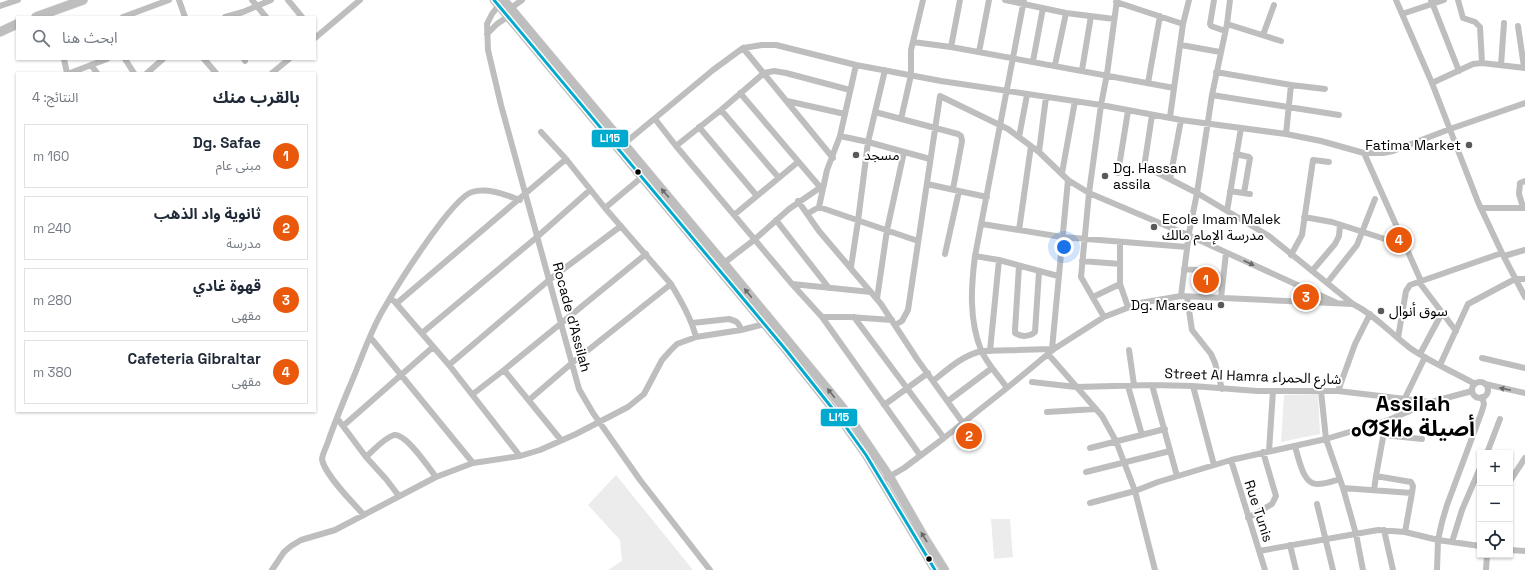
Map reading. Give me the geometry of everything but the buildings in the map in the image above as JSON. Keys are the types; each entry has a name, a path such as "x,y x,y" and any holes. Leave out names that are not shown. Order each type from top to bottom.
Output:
{"highway":[{"path":"39,16 83,0"},
{"path":"0,32 16,24"}],"main road":[{"path":"500,1 624,143 842,406 890,477 943,570"},
{"path":"511,12 642,177 765,324 836,413 866,455 935,570"}],"street":[{"path":"0,6 18,0"},
{"path":"126,16 169,0"},
{"path":"179,0 185,16"},
{"path":"252,0 265,16"},
{"path":"228,16 271,0"},
{"path":"288,0 301,16"},
{"path":"316,37 360,0"},
{"path":"487,34 522,0"},
{"path":"901,119 911,75 910,58 923,0"},
{"path":"951,47 960,0"},
{"path":"979,52 989,0"},
{"path":"1005,0 1023,2 1066,13 1114,19"},
{"path":"1170,117 1189,0"},
{"path":"1214,0 1210,24 1214,28 1225,31"},
{"path":"1222,389 1211,354 1192,330 1184,297 1184,269 1188,236 1209,124 1212,95 1227,24 1230,0"},
{"path":"1396,0 1432,83 1481,208 1525,297"},
{"path":"1402,14 1432,2 1444,0"},
{"path":"1458,0 1464,18 1476,22 1480,27 1482,63"},
{"name":"Rocade d'Assilah","path":"500,1 487,24 488,50 501,105 579,389 599,422 645,487 710,570"},
{"path":"1104,317 1081,277 1084,240 1101,105 1107,74 1117,1 1184,24"},
{"path":"1007,388 992,368 982,351 974,326 972,295 975,256 1023,2"},
{"path":"1432,2 1459,71"},
{"path":"1263,35 1274,5"},
{"path":"1033,61 1043,8"},
{"path":"1055,65 1066,13"},
{"path":"1082,70 1092,16"},
{"path":"1148,83 1160,16"},
{"path":"1502,65 1504,23"},
{"path":"1227,24 1282,41"},
{"path":"1432,83 1473,64 1482,63 1524,67 1518,26"},
{"path":"913,42 1013,57 1174,88"},
{"path":"624,143 713,70 743,48 762,45 776,45 856,65 942,81 1101,105 1181,120 1286,134 1321,141 1364,153 1383,153 1393,151 1525,103"},
{"path":"1181,45 1220,52"},
{"path":"743,48 833,158"},
{"path":"64,60 68,72"},
{"path":"71,72 104,60"},
{"path":"126,60 133,72"},
{"path":"148,72 162,60"},
{"path":"205,60 215,72"},
{"path":"273,72 288,60"},
{"path":"91,65 96,72"},
{"path":"819,207 822,186 840,136 856,65"},
{"path":"851,267 868,142 885,70"},
{"path":"676,146 721,110 764,72 774,71 786,73 850,90"},
{"path":"1216,72 1291,85 1325,89"},
{"path":"1286,134 1291,85"},
{"path":"740,93 798,162 822,186"},
{"path":"1019,137 1027,95"},
{"path":"1212,95 1339,115"},
{"path":"822,317 854,317 893,323 902,321 908,310 940,96 999,125 1019,137 1039,152 1068,180 1090,193 1337,303"},
{"path":"1039,152 1046,97"},
{"path":"787,101 845,114"},
{"path":"1062,174 1075,102"},
{"path":"721,110 779,178"},
{"path":"1118,173 1128,111"},
{"path":"875,112 935,127 961,136 962,141 956,190 945,254"},
{"path":"1152,115 1145,164 1148,168 1197,193 1269,236 1353,304 1364,309 1387,327 1398,338 1423,356 1475,384 1480,382 1525,393"},
{"path":"655,119 754,240 822,317 920,455"},
{"path":"1170,179 1181,120"},
{"path":"699,127 757,196"},
{"path":"1227,211 1240,128"},
{"path":"541,132 566,159 590,190 670,284 679,297 692,323 696,337"},
{"path":"840,136 930,159"},
{"path":"1019,230 1031,146"},
{"path":"876,299 887,230 904,152"},
{"path":"1364,153 1420,282 1442,314 1456,331"},
{"path":"1230,191 1247,193 1250,158 1236,154"},
{"path":"397,303 526,195 566,159"},
{"path":"1291,255 1302,234 1313,160 1329,162"},
{"path":"734,214 798,162"},
{"path":"605,208 642,177"},
{"path":"1068,180 1051,351 1076,387 1096,409 1116,441 1135,491 1155,570"},
{"path":"1481,208 1524,207 1518,194 1520,183 1525,181"},
{"path":"927,184 987,197"},
{"path":"724,263 754,240 798,201 822,186"},
{"path":"422,333 537,237 590,190"},
{"path":"364,515 331,477 323,465 323,453 370,337 385,305 432,235 455,206 466,195 472,192 488,192 497,193 520,200"},
{"path":"1327,283 1357,245 1375,199"},
{"path":"798,201 819,230 871,292 963,422"},
{"path":"819,207 918,241"},
{"path":"807,214 819,207"},
{"path":"1304,217 1332,222 1388,240 1394,240 1400,235"},
{"path":"776,220 829,288"},
{"path":"982,224 1084,240 1187,248"},
{"path":"1312,271 1337,240 1340,225"},
{"path":"449,365 549,280 621,226"},
{"path":"1120,242 1120,284 1128,307"},
{"path":"1398,338 1406,291 1410,286 1503,255 1525,250"},
{"path":"1221,298 1226,253"},
{"path":"473,394 646,254"},
{"path":"975,256 999,260 1058,276"},
{"path":"990,351 999,260"},
{"path":"1082,261 1120,264"},
{"path":"1019,266 1015,330 1015,333 1018,335 1028,336 1035,332 1040,272"},
{"path":"1184,269 1217,274"},
{"path":"1440,365 1463,312 1471,301 1515,279 1525,279"},
{"path":"528,400 670,284"},
{"path":"792,284 871,292"},
{"path":"1093,297 1120,284"},
{"path":"882,481 890,477 944,438 1051,351 1104,317 1128,307 1157,299 1184,297 1353,304"},
{"path":"390,298 397,303 473,394 520,456"},
{"path":"1338,391 1355,344 1370,314"},
{"path":"1405,398 1442,314"},
{"path":"854,317 944,438"},
{"path":"692,323 730,319 739,323 741,330"},
{"path":"272,570 284,552 301,540 335,530 436,476 473,464 520,456 540,450 599,422 636,402 644,394 662,360 677,344 696,337 741,330 773,322"},
{"path":"370,337 473,464"},
{"path":"343,426 433,347"},
{"path":"1128,350 1131,385 1142,434"},
{"path":"933,381 973,353 982,351 1051,351"},
{"path":"1482,358 1525,368"},
{"path":"948,401 992,368"},
{"path":"504,370 561,440"},
{"path":"884,405 928,373"},
{"name":"Street Al Hamra شارع الحمراء","path":"1032,382 1076,387 1152,385 1273,391 1338,391 1431,402 1472,391"},
{"path":"1475,384 1472,391 1474,396 1482,398"},
{"path":"1482,398 1487,392 1485,384"},
{"path":"1152,385 1177,476"},
{"path":"1193,386 1214,465"},
{"path":"1248,518 1272,504 1276,496 1266,452 1273,391"},
{"path":"1322,391 1326,439 1343,488 1356,534 1363,570"},
{"path":"1437,570 1438,540 1447,505 1482,411 1484,404 1482,398"},
{"path":"1090,503 1135,491 1177,476 1231,460 1326,439 1386,421 1431,402"},
{"path":"1047,412 1096,409"},
{"path":"337,418 366,457 399,496"},
{"path":"1488,450 1500,419"},
{"path":"1374,490 1386,421"},
{"path":"1090,448 1164,429"},
{"path":"366,457 385,440 396,435 402,437 410,445 436,476"},
{"path":"1384,435 1422,439"},
{"path":"1295,447 1306,478 1309,482 1318,484 1340,479"},
{"path":"1086,472 1170,451"},
{"path":"1513,476 1525,458"},
{"name":"Rue Tunis","path":"1231,460 1265,570"},
{"path":"1452,542 1462,510 1477,475"},
{"path":"1376,476 1411,482 1413,486 1405,532"},
{"path":"1343,488 1412,493"},
{"path":"1317,504 1332,570"},
{"path":"1260,551 1367,531 1384,530 1405,532 1438,540 1477,546"},
{"path":"1384,530 1393,570"},
{"path":"1290,545 1296,570"},
{"path":"1513,550 1525,551"},
{"path":"1486,558 1486,570"}],"shaded area":[{"path":"1318,394 1320,434 1281,442 1284,395"},
{"path":"616,475 693,570 608,570 622,561 620,540 588,505"},
{"path":"991,519 1010,519 1013,557 994,559"}],"transit line":[{"name":"LI15","path":"494,0 786,350 836,413 866,455 935,570"}],"place":[{"name":"Fatima Market","path":"1469,145"},
{"name":"مسجد","path":"856,155"},
{"name":"Dg. Hassan assila","path":"1105,176"},
{"name":"Ecole Imam Malek مدرسة الإمام مالك","path":"1154,227"},
{"name":"Cafeteria Gibraltar","path":"1399,240"},
{"name":"Dg. Safae","path":"1206,280"},
{"name":"قهوة غادي","path":"1306,297"},
{"name":"Dg. Marseau","path":"1221,305"},
{"name":"سوق أنوال","path":"1381,311"},
{"name":"ثانوية واد الذهب","path":"969,436"}],"district":[{"name":"Assilah ⴰⵚⵉⵍⴰ أصيلة","path":"1413,416"}]}
